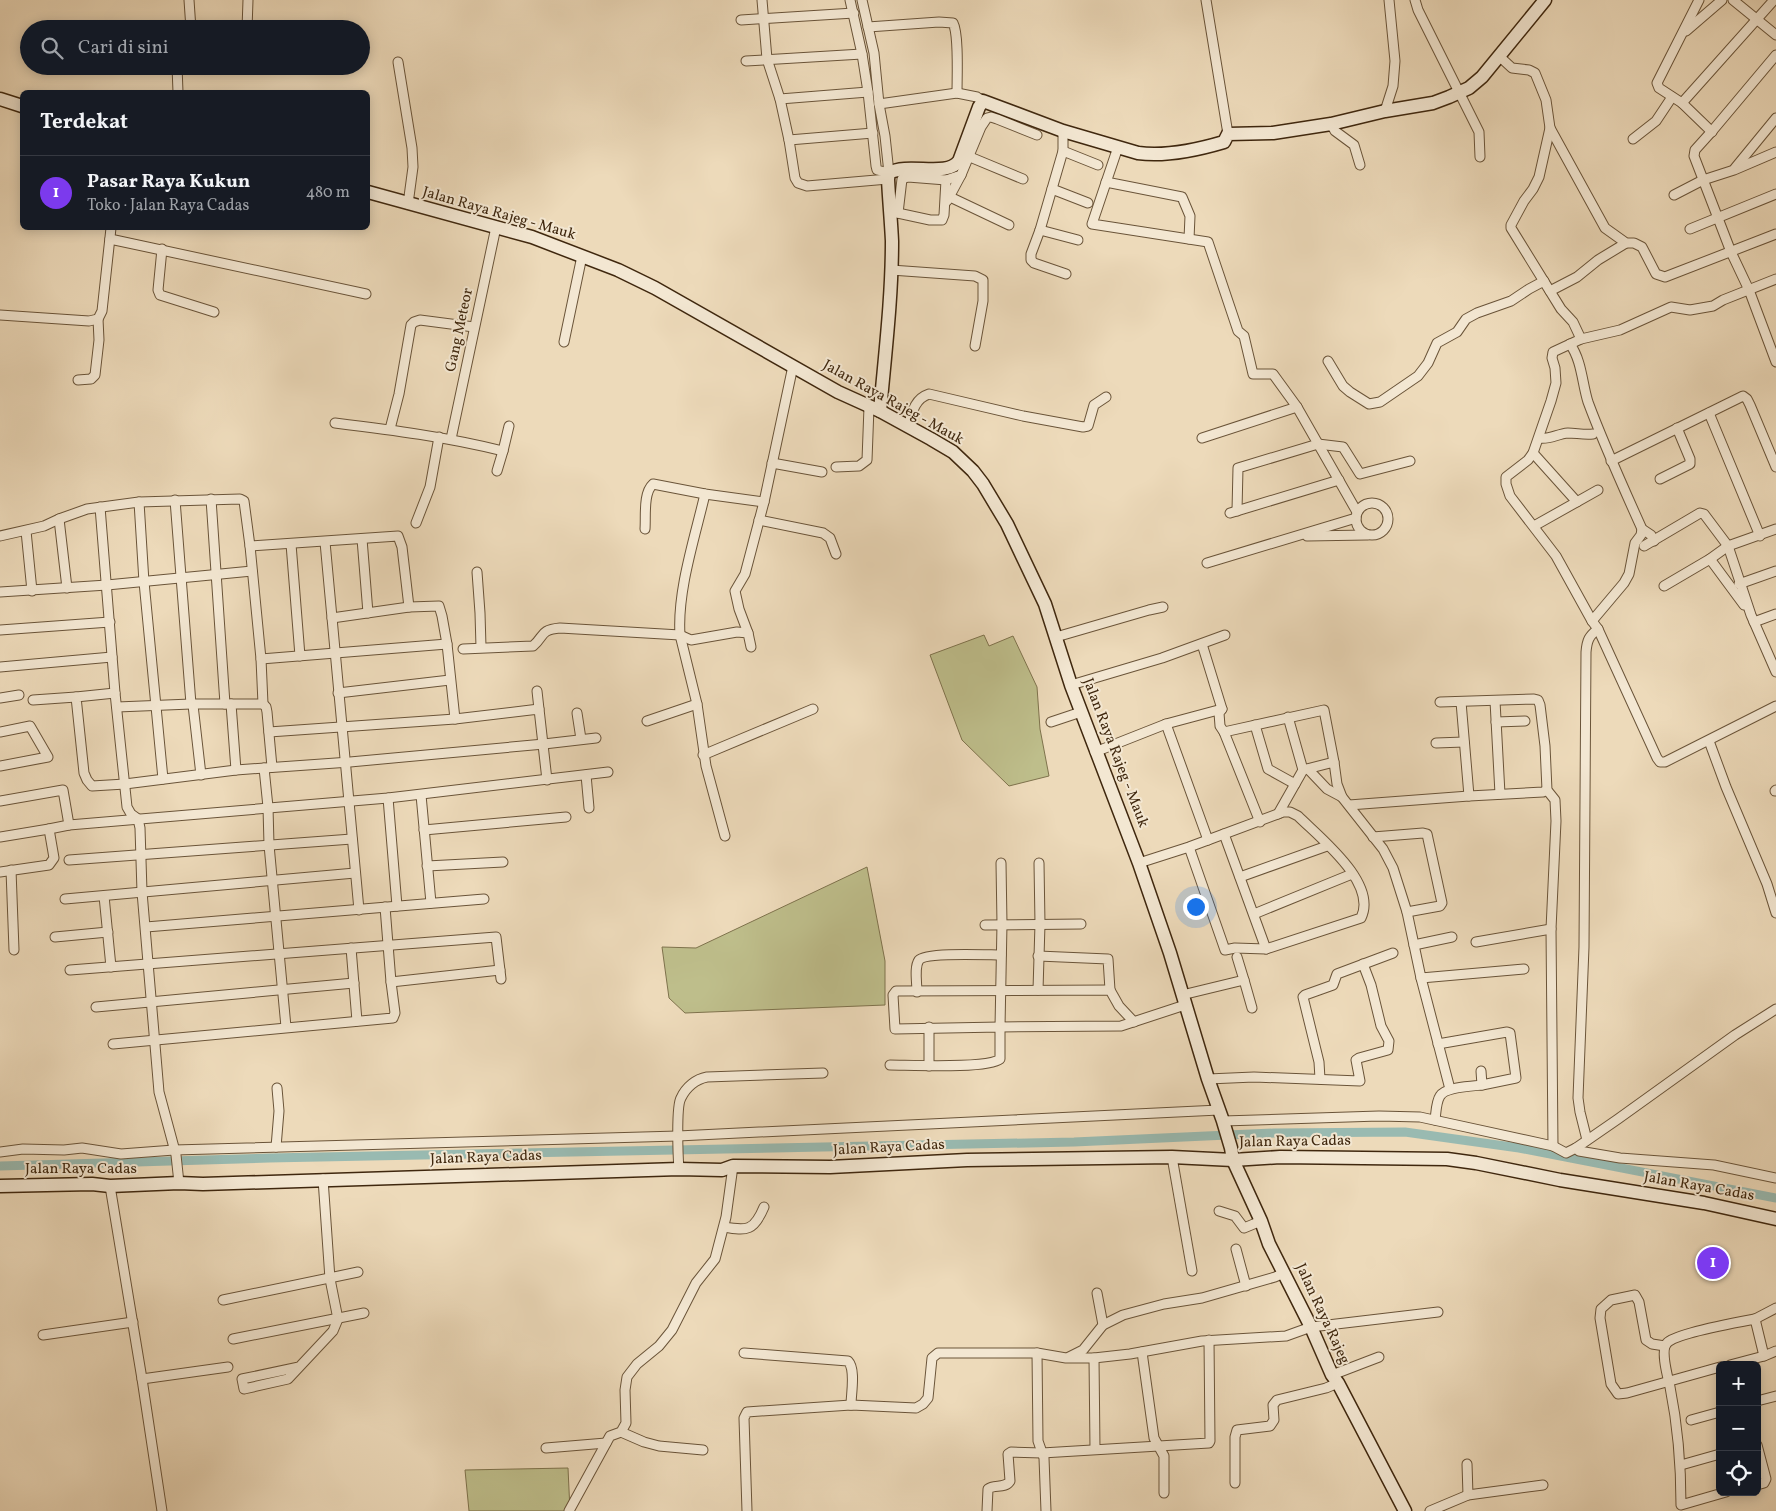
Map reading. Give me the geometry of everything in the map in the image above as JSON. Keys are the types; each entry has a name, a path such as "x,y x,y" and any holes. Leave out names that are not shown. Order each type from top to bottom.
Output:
{"street":[{"path":"189,0 190,20"},
{"path":"247,20 248,0"},
{"path":"762,0 767,59 780,99 795,178 800,185 807,186 888,176 905,168 947,169 955,166 959,161 983,101"},
{"path":"850,0 868,92 876,170 888,176"},
{"path":"862,0 874,53 894,212"},
{"path":"1206,0 1226,138"},
{"path":"1386,111 1393,86 1395,61 1389,0"},
{"path":"1415,0 1422,18 1479,132 1480,157"},
{"path":"879,104 957,93 977,98 1063,130 1138,153 1150,155 1176,152 1211,146 1226,138 1331,124 1386,111 1434,103 1460,92 1475,83 1545,0"},
{"path":"1699,0 1658,83 1659,88 1682,103 1712,132"},
{"path":"1684,32 1722,0"},
{"path":"1733,0 1776,35"},
{"path":"1682,103 1774,0"},
{"path":"741,20 854,13"},
{"path":"868,27 953,22 955,29 957,93"},
{"path":"746,61 862,54"},
{"path":"1776,55 1695,150 1695,161 1731,252 1749,290 1776,362"},
{"path":"1499,56 1512,68 1530,70 1535,73 1546,100 1550,128 1605,228 1626,243"},
{"path":"398,62 412,148 413,167 408,204"},
{"path":"177,75 178,90"},
{"path":"780,99 868,92"},
{"path":"1634,139 1656,121 1672,97"},
{"path":"0,99 20,105"},
{"path":"944,206 970,157 981,127 987,118 997,119 1037,135"},
{"path":"1734,170 1776,118"},
{"path":"1331,124 1336,131 1354,146 1360,165"},
{"path":"1550,128 1539,177 1534,189 1524,201 1511,225 1512,231 1561,309 1573,322 1581,339"},
{"path":"1063,130 1063,151 1031,254 1031,260 1034,263 1066,274"},
{"path":"789,140 873,133"},
{"path":"1118,147 1092,224 1208,242 1238,331 1244,336 1253,374 1273,374 1297,407 1339,480 1356,515 1359,530 1367,535"},
{"path":"1063,151 1098,166"},
{"path":"1674,195 1703,180 1734,170 1776,152"},
{"path":"970,157 1023,179"},
{"path":"836,467 859,466 867,460 888,323 894,212 902,179 908,177 946,180 961,174"},
{"path":"894,212 941,220 943,217 946,180"},
{"path":"1106,182 1182,197 1190,216 1189,239"},
{"path":"1052,189 1088,203"},
{"name":"Jalan Raya Rajeg - Mauk","path":"370,193 539,240 582,256 655,288 838,392 874,409 953,452 965,462 983,484 1007,524 1045,604 1071,686 1139,863 1222,1119"},
{"path":"1690,229 1776,194"},
{"path":"950,197 1009,225"},
{"name":"Gang Meteor","path":"451,439 496,227"},
{"path":"78,380 91,379 95,375 98,319 102,311 112,230"},
{"path":"1040,230 1078,240"},
{"path":"1550,291 1577,277 1598,260 1626,243 1634,243 1642,247 1656,274 1665,277 1776,234"},
{"path":"110,239 366,294"},
{"path":"162,249 158,293 214,312"},
{"path":"564,342 582,256"},
{"path":"891,270 975,276 983,280 983,300 975,346"},
{"path":"1776,279 1723,300 1713,306 1690,310 1671,308 1620,330 1581,339 1553,352 1552,358 1556,383 1539,438 1528,460 1506,477 1506,484 1515,504 1556,556 1598,629 1660,762 1665,762 1709,741 1776,706"},
{"path":"1328,361 1343,386 1350,392 1369,404 1380,402 1418,376 1428,363 1438,343 1457,332 1466,319 1511,301 1544,281"},
{"path":"0,315 89,321 98,319"},
{"path":"390,429 399,394 411,325 420,320 474,327"},
{"path":"1570,344 1578,358 1588,400 1612,460 1642,529 1654,541"},
{"path":"751,647 735,591 745,574 760,520 793,366"},
{"path":"908,427 914,405 922,396 929,394 1014,414 1083,427 1088,426 1094,405 1106,397"},
{"path":"1612,460 1743,396 1747,399 1772,449 1776,468"},
{"path":"1202,438 1297,407"},
{"path":"1710,413 1760,536"},
{"path":"335,423 439,436 503,451"},
{"path":"497,471 508,426"},
{"path":"1660,479 1690,464 1690,459 1677,428"},
{"path":"1539,438 1545,439 1568,433 1593,434"},
{"path":"416,523 430,487 439,436"},
{"path":"1339,480 1233,512 1238,468 1318,444 1342,447 1360,474 1410,461"},
{"path":"1533,453 1577,502"},
{"path":"772,463 822,472"},
{"path":"645,529 647,499 649,488 653,484 705,494 764,502"},
{"path":"1534,526 1598,490"},
{"path":"705,494 684,586 679,623 680,635 697,704 703,754 725,836"},
{"path":"0,536 44,526 77,512 100,507 175,500 236,498 244,501 261,660 263,704 266,707 269,732 269,845 286,1027"},
{"path":"211,499 215,574 236,770"},
{"path":"175,500 180,578 201,775"},
{"path":"138,502 163,779"},
{"path":"1207,563 1294,537 1356,515 1363,506 1372,503 1381,506 1387,513 1388,522 1384,530 1376,535 1294,537"},
{"path":"100,507 115,692 128,811 138,819 142,892 160,1098 175,1152 178,1178"},
{"path":"1644,546 1702,512 1728,546 1739,584 1752,618"},
{"path":"59,519 67,588"},
{"path":"760,520 824,533 830,538 836,554"},
{"path":"1592,621 1624,583 1629,574 1635,543 1641,535 1642,529"},
{"path":"1664,586 1728,546 1776,529"},
{"path":"26,531 32,591"},
{"path":"250,546 396,536 400,538 402,547 409,607"},
{"path":"362,539 368,613"},
{"path":"325,542 359,910"},
{"path":"291,544 300,656"},
{"path":"1710,559 1752,618 1773,656 1776,672"},
{"path":"0,592 144,582 252,571"},
{"path":"1739,584 1776,571"},
{"path":"477,572 481,647"},
{"path":"332,618 409,607 439,606 447,644 455,719"},
{"path":"1056,637 1149,610 1163,608"},
{"path":"1752,618 1776,614"},
{"path":"0,630 110,622"},
{"path":"464,649 533,646 543,633 560,628 680,635 691,640 737,632 748,633"},
{"path":"1587,1140 1578,1098 1584,948 1586,652 1590,635 1598,629"},
{"path":"1071,686 1136,667 1225,635"},
{"path":"261,660 447,644"},
{"path":"1202,644 1222,709 1219,713 1220,726 1260,822"},
{"path":"0,666 112,657"},
{"path":"338,693 450,680"},
{"path":"537,691 547,780"},
{"path":"33,700 115,692"},
{"path":"0,698 19,694"},
{"path":"76,697 84,773 92,786 126,784 236,770 345,762 596,738"},
{"path":"1440,702 1538,700 1545,746 1547,790 1555,800 1556,821 1551,929 1553,1146"},
{"path":"1495,701 1500,794"},
{"path":"1461,702 1469,796"},
{"path":"117,707 263,704"},
{"path":"648,721 697,704"},
{"path":"269,732 455,719 539,709"},
{"path":"703,754 813,709"},
{"path":"1095,752 1166,724 1222,709"},
{"path":"1224,732 1324,710 1337,784 1342,797"},
{"path":"577,712 581,739"},
{"path":"1051,722 1081,712"},
{"path":"1288,717 1306,770 1327,788 1342,797 1383,849 1393,868 1407,912 1421,978 1450,1089"},
{"path":"1496,722 1524,721"},
{"path":"1166,724 1208,840"},
{"path":"1255,725 1268,769 1295,784"},
{"path":"0,732 30,726 48,757 0,766"},
{"path":"1709,741 1726,788 1767,884 1776,913"},
{"path":"1436,743 1464,742"},
{"path":"1278,814 1295,784 1306,770 1334,762"},
{"path":"0,837 69,825 421,795 608,772"},
{"path":"586,775 589,808"},
{"path":"0,801 63,790 69,825"},
{"path":"1349,805 1543,792 1547,790"},
{"path":"421,795 431,904"},
{"path":"388,798 397,906"},
{"path":"1139,863 1260,822 1286,811 1298,816 1327,846 1345,861 1364,896 1364,912 1361,918 1266,949 1235,948 1225,950 1189,847"},
{"path":"424,830 566,817"},
{"path":"0,872 49,865 54,858 49,828"},
{"path":"1372,837 1423,832 1426,834 1441,905 1407,912"},
{"path":"1224,834 1266,949"},
{"path":"69,860 352,839"},
{"path":"1240,877 1327,846"},
{"path":"427,866 503,862"},
{"path":"890,1065 929,1066 996,1063 1000,1059 1001,863"},
{"path":"1038,990 1039,863"},
{"path":"11,870 14,950"},
{"path":"65,899 355,872"},
{"path":"1254,914 1352,874"},
{"path":"104,896 111,967"},
{"path":"146,927 484,899"},
{"path":"113,1044 393,1018 395,1013 385,907"},
{"path":"985,925 1081,924"},
{"path":"1476,942 1551,929"},
{"path":"54,937 108,932"},
{"path":"70,970 496,937 500,974 391,982"},
{"path":"1414,945 1452,937"},
{"path":"351,948 357,1021"},
{"path":"1320,1079 1303,997 1305,994 1333,985 1337,974 1393,953"},
{"path":"917,992 917,964 922,958 934,955 1001,955"},
{"path":"1038,956 1107,958 1110,990 1119,1006 1134,1022"},
{"path":"1237,957 1252,1008"},
{"path":"1208,1078 1254,1077 1360,1081 1356,1060 1388,1050 1389,1046 1387,1035 1381,1026 1371,985 1363,964"},
{"path":"1421,978 1524,969"},
{"path":"1110,990 896,991 893,994 894,1027 896,1029 929,1027 1113,1027 1134,1022 1183,1000 1244,980"},
{"path":"96,1007 354,983"},
{"path":"0,1152 24,1149 64,1150 82,1148 121,1154 276,1147 678,1138 1222,1119 1379,1116 1420,1117 1553,1146 1564,1153 1587,1140 1735,1035 1776,1009"},
{"path":"929,1027 929,1066"},
{"path":"1434,1120 1439,1097 1443,1092 1450,1089 1516,1078 1510,1033 1438,1044"},
{"path":"1481,1071 1482,1084"},
{"path":"679,1165 680,1099 695,1081 700,1078 823,1072"},
{"path":"276,1147 280,1111 277,1088"},
{"name":"Jalan Raya Rajeg","path":"1222,1119 1232,1154 1269,1244 1335,1379 1405,1511"},
{"path":"1572,1150 1620,1158 1714,1166 1776,1178"},
{"name":"Jalan Raya Cadas","path":"0,1186 92,1184 110,1186 178,1178 203,1184 679,1165 722,1170 733,1166 830,1167 967,1160 1172,1157 1232,1154 1280,1157 1448,1159 1476,1162 1560,1180 1704,1203 1776,1219"},
{"path":"1172,1157 1192,1271"},
{"path":"569,1511 610,1436 621,1432 627,1420 625,1390 628,1377 637,1364 659,1346 672,1330 696,1284 715,1259 724,1227 733,1166"},
{"path":"299,1367 242,1379 244,1389 288,1379 333,1331 338,1319 330,1279 323,1179"},
{"path":"110,1186 162,1511"},
{"path":"724,1227 748,1229 758,1220 764,1207"},
{"path":"1219,1211 1235,1216 1244,1228 1260,1221"},
{"path":"1236,1249 1246,1286"},
{"path":"223,1300 358,1272"},
{"path":"1066,1358 1083,1350 1103,1325 1123,1315 1164,1304 1202,1298 1284,1273"},
{"path":"1096,1293 1103,1325"},
{"path":"1664,1346 1652,1344 1646,1340 1639,1302 1635,1295 1611,1300 1601,1309 1600,1314 1611,1384 1616,1392 1621,1394 1716,1368"},
{"path":"1716,1495 1681,1505 1681,1465 1677,1422 1664,1346 1668,1341 1686,1334 1755,1319 1776,1308"},
{"path":"747,1511 744,1418 747,1412 850,1405 920,1407 928,1398 932,1358 938,1353 1037,1353 1066,1358 1094,1358 1209,1340 1286,1336 1310,1327 1438,1312"},
{"path":"233,1339 364,1313"},
{"path":"1755,1319 1764,1356"},
{"path":"43,1336 133,1322"},
{"path":"987,1511 988,1489 1006,1485 1010,1481 1008,1454 1206,1444 1210,1440 1209,1340"},
{"path":"1745,1361 1776,1351"},
{"path":"1142,1352 1154,1438 1164,1456 1164,1493"},
{"path":"744,1353 848,1362 852,1364 853,1370 850,1405"},
{"path":"1037,1353 1038,1441 1044,1458 1046,1472 1046,1511"},
{"path":"1235,1483 1235,1437 1237,1430 1270,1426 1274,1420 1273,1405 1278,1400 1326,1388 1335,1379 1379,1357"},
{"path":"1094,1358 1095,1449"},
{"path":"142,1379 228,1367"},
{"path":"1761,1401 1775,1400"},
{"path":"1691,1420 1716,1413"},
{"path":"621,1432 659,1446 703,1450"},
{"path":"546,1448 606,1443"},
{"path":"1681,1465 1716,1455"},
{"path":"1761,1461 1766,1480 1761,1483"},
{"path":"1467,1464 1468,1495"},
{"path":"1430,1511 1468,1495 1543,1485"}],"green space":[{"path":"984,635 989,646 1013,636 1037,687 1040,729 1049,776 1009,786 962,740 930,655"},
{"path":"867,867 885,961 885,1005 685,1013 669,998 662,947 696,948"},
{"path":"568,1468 570,1511 469,1511 465,1470"}],"waterway":[{"path":"0,1166 269,1158 1074,1142 1274,1133 1405,1132 1519,1148 1776,1198"}],"place":[{"name":"Pasar Raya Kukun","path":"1713,1263"}]}
